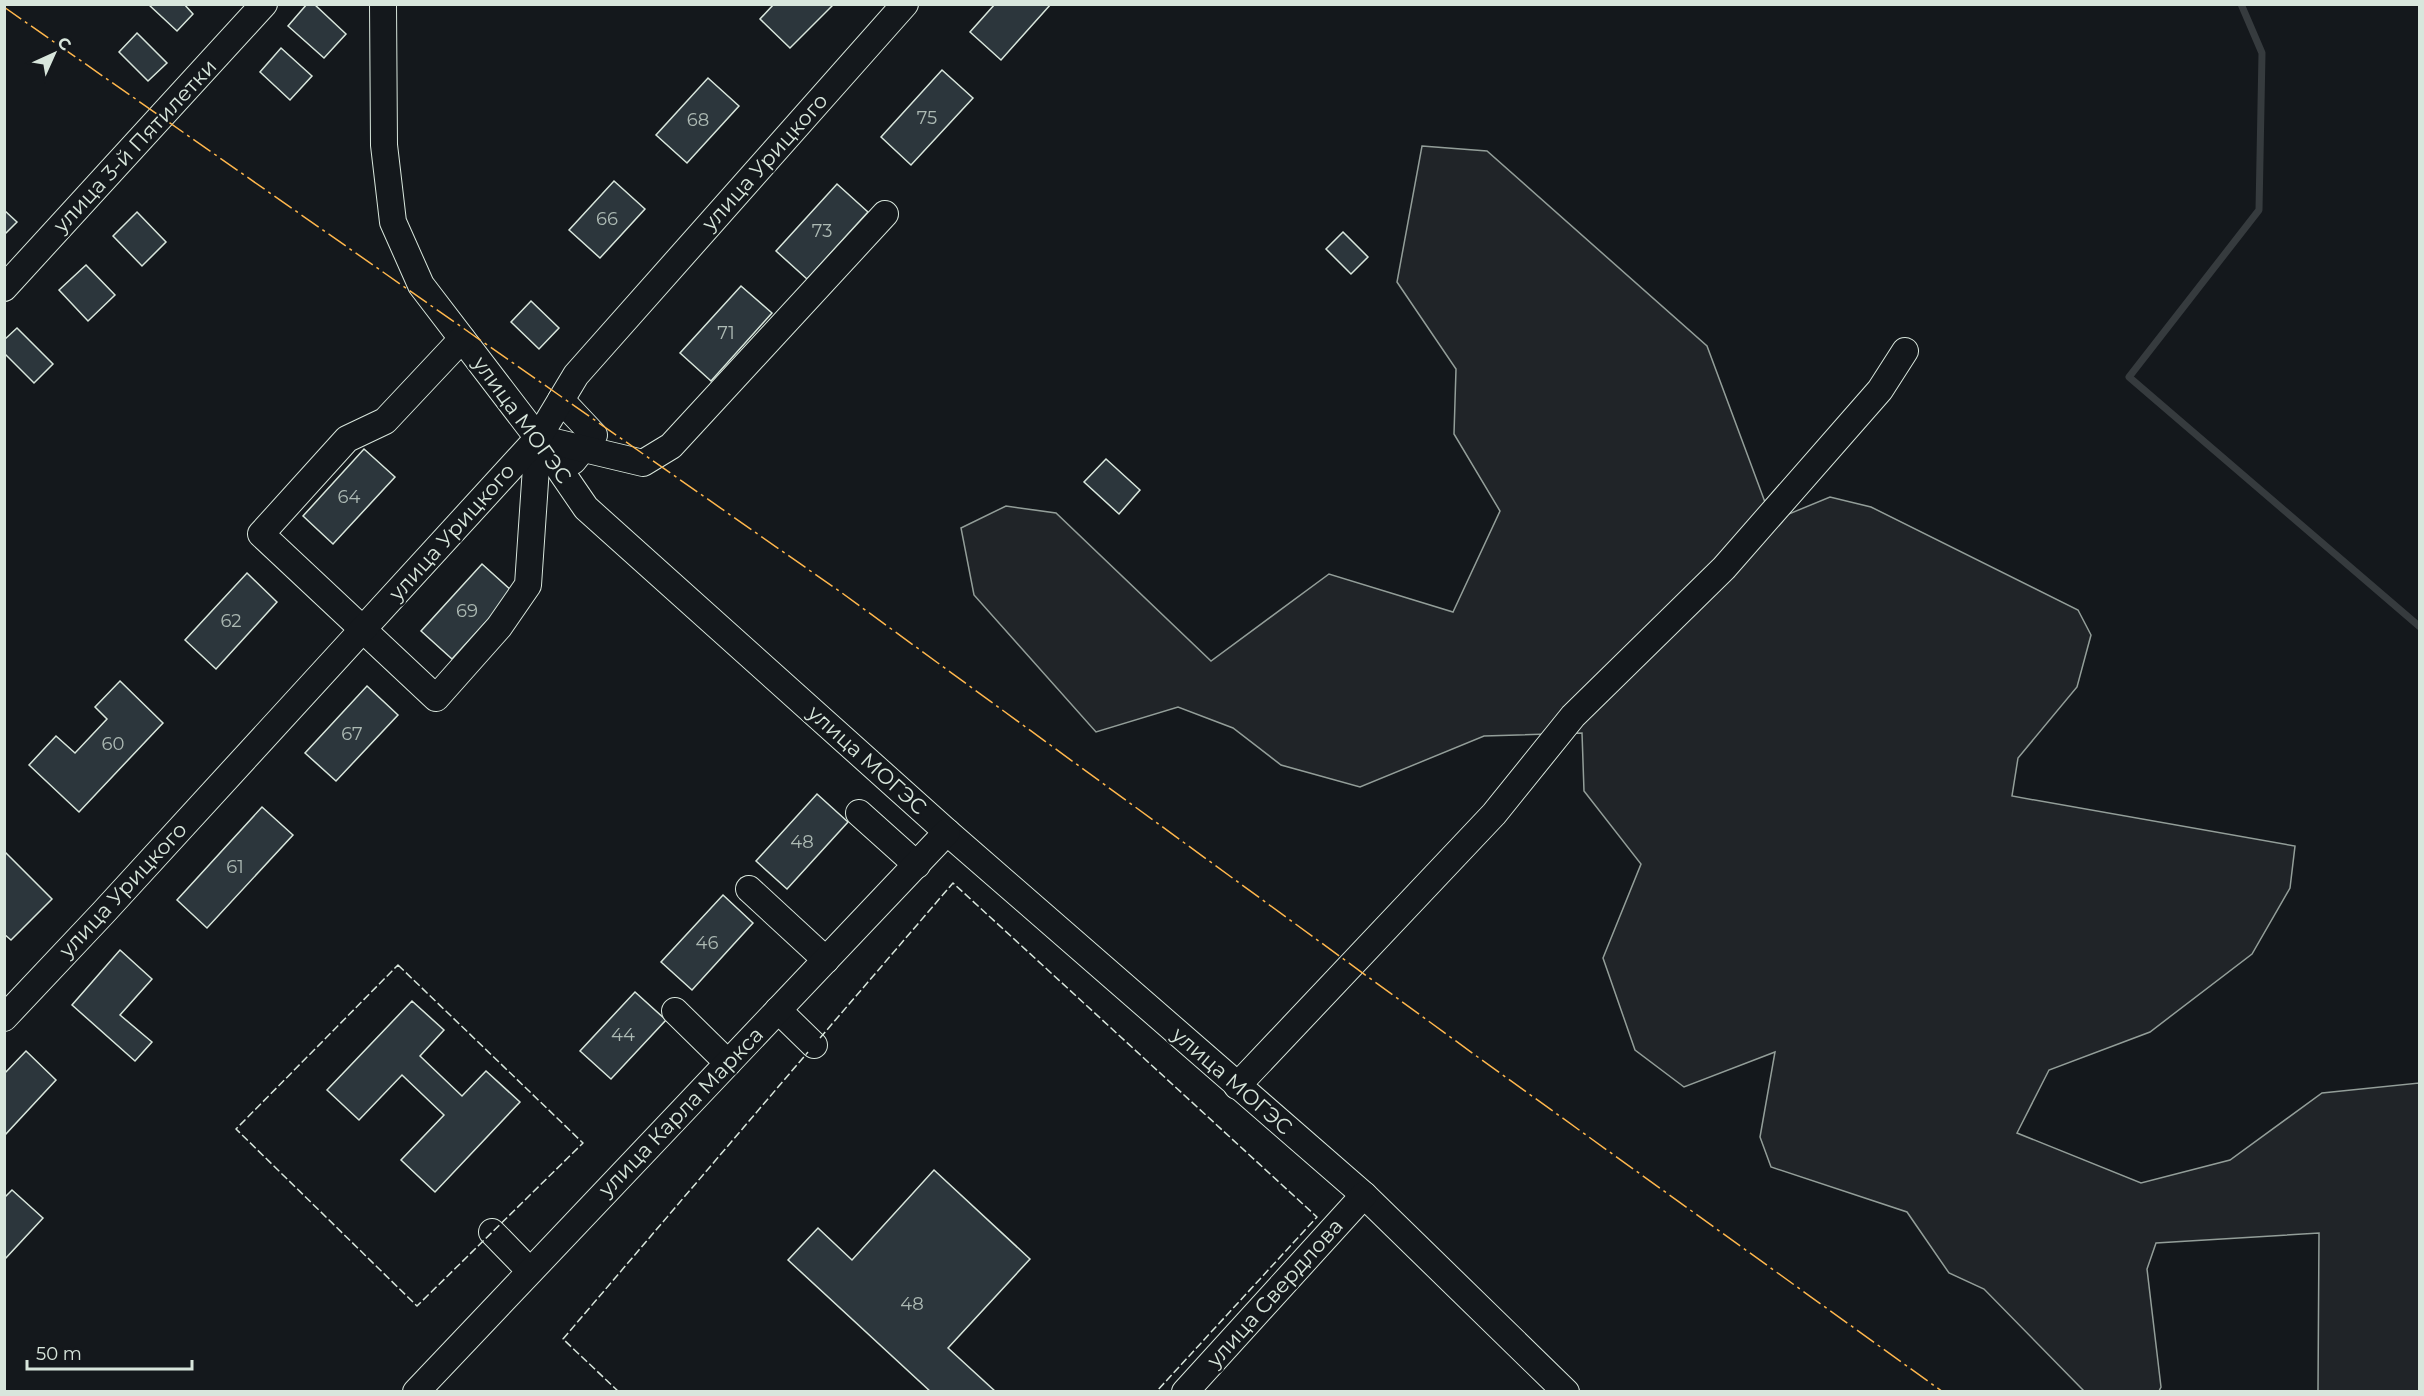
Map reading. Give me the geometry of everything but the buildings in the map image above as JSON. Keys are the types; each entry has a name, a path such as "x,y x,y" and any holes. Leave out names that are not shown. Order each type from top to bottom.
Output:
{"street":[{"name":"улица 3-й Пятилетки","path":"4,288 264,4"},
{"name":"улица МОГЭС","path":"383,4 384,145 393,222 421,285 538,438 586,508 947,832 1364,1195 1566,1392"},
{"name":"улица Урицкого","path":"4,1018 104,913 538,438 576,375 905,4"},
{"path":"462,339 385,421 347,439 261,534 436,698 499,627 528,585 538,438 643,463 670,446 885,214"},
{"path":"1237,1086 1494,814 1574,716 1724,568 1880,390 1905,351"},
{"path":"561,400 594,435 563,474"},
{"path":"859,813 917,865"},
{"name":"улица Карла Маркса","path":"416,1392 947,832"},
{"path":"749,889 826,960"},
{"path":"778,1010 814,1045"},
{"path":"675,1011 728,1063"},
{"name":"улица Свердлова","path":"1185,1392 1364,1195"},
{"path":"492,1232 530,1271"}],"shaded area":[{"path":"1422,146 1487,151 1707,346 1772,521 1830,497 1871,507 2078,610 2091,635 2077,687 2018,758 2012,796 2295,846 2290,888 2252,954 2150,1032 2049,1070 2017,1133 2141,1183 2230,1160 2322,1093 2419,1083 2419,1391 2318,1391 2319,1233 2156,1243 2147,1269 2161,1387 2159,1391 2084,1391 1984,1289 1949,1273 1907,1212 1771,1167 1760,1137 1775,1052 1684,1087 1635,1050 1603,958 1641,864 1584,791 1582,733 1484,736 1360,787 1281,765 1233,728 1178,707 1096,732 974,595 961,528 1006,506 1056,513 1211,661 1329,574 1453,612 1500,511 1454,434 1456,369 1397,282"}],"waterway":[{"path":"2241,4 2262,53 2259,210 2129,377 2420,627"}],"fence":[{"path":"820,1038 953,883 1317,1217 1156,1392"},
{"path":"398,965 583,1143 417,1306 236,1129 398,965"},
{"path":"619,1392 563,1339 808,1052"}],"power":[{"path":"4,7 842,593 1475,1055 1943,1392"}]}
